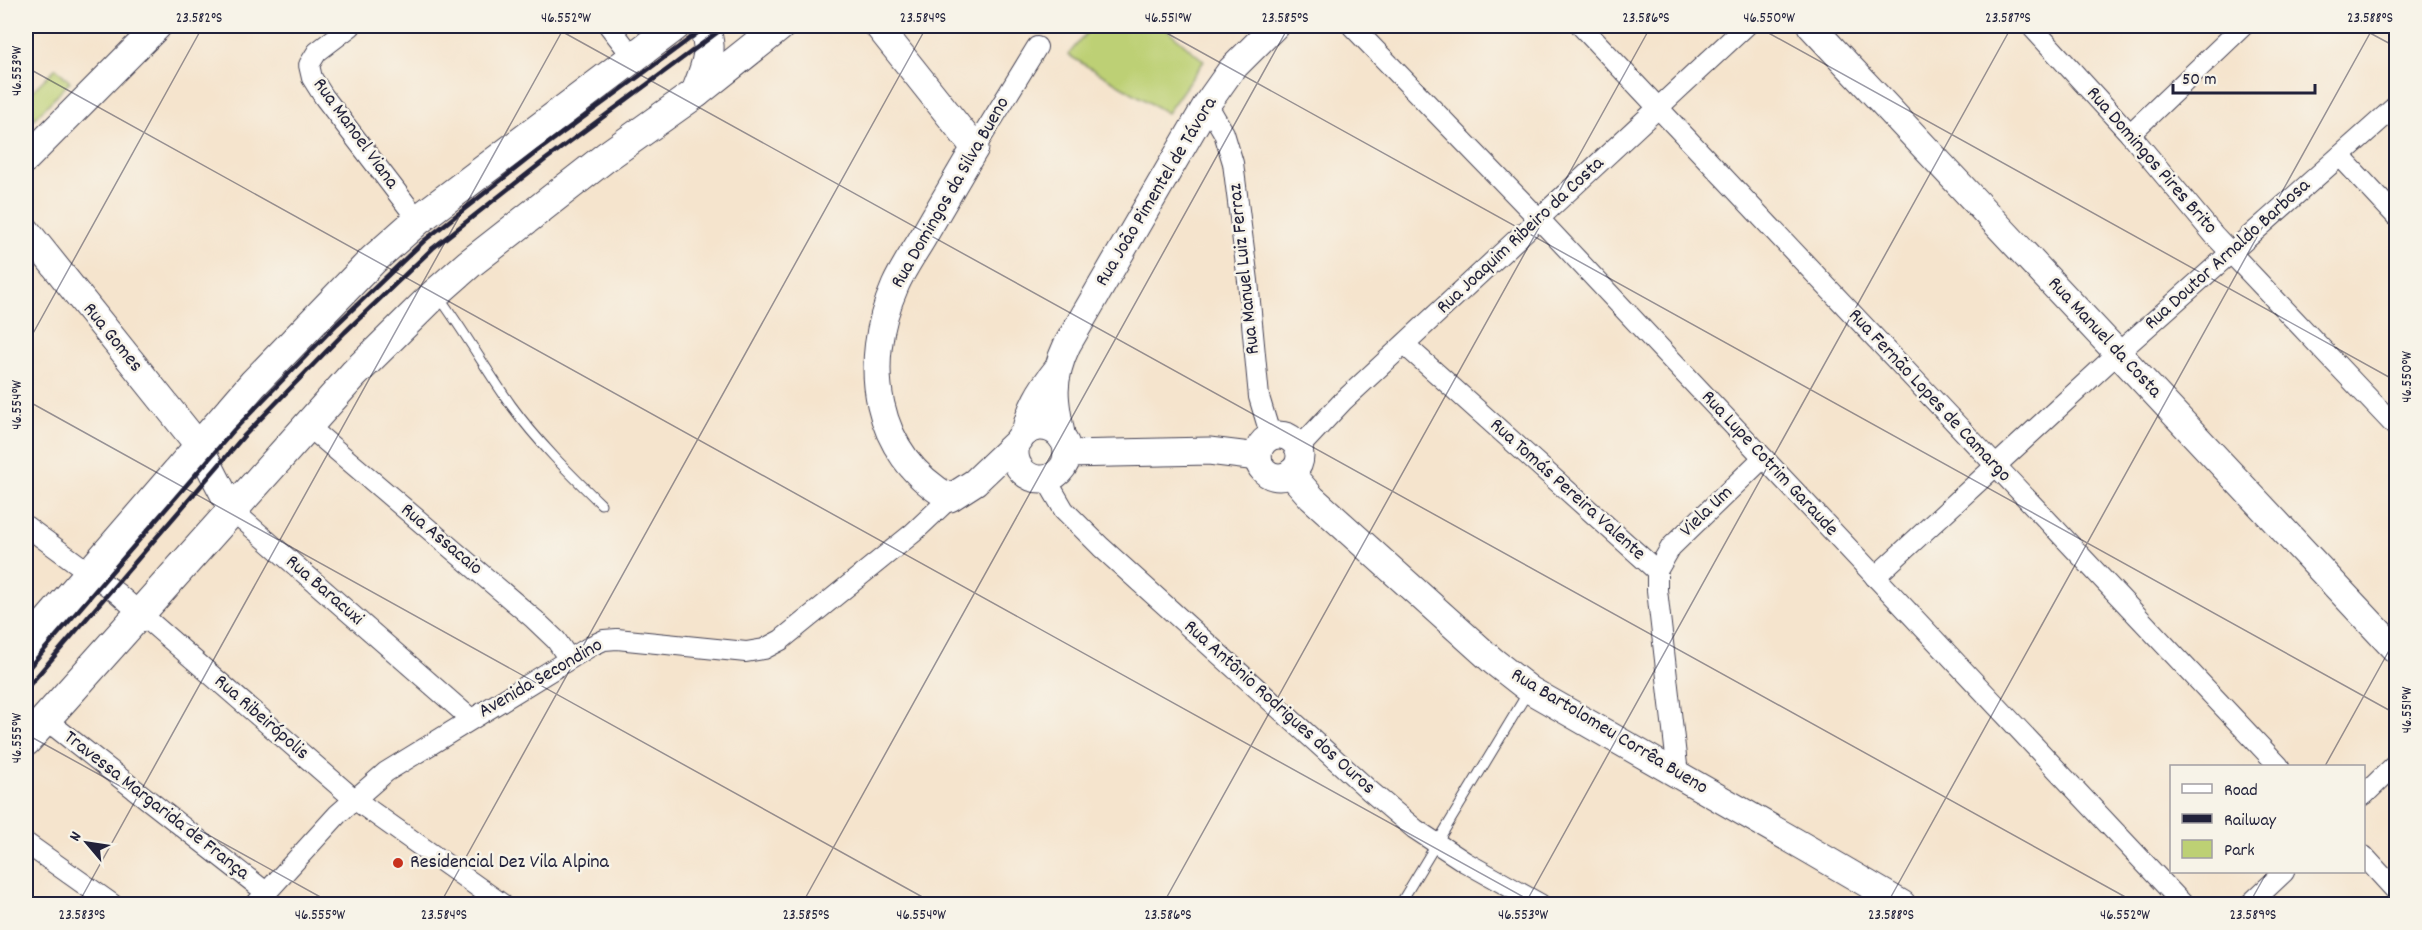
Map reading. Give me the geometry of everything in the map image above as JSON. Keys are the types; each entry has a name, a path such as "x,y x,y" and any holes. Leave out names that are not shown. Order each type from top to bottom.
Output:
{"main road":[{"path":"26,647 253,384 373,260 418,220 675,26"},
{"path":"696,93 708,63 708,33 701,26"},
{"path":"35,730 354,374 436,293 469,264 598,163 696,93 780,26"}],"street":[{"path":"26,159 158,26"},
{"name":"Rua Manoel Viana","path":"351,26 316,52 309,65 312,78 418,220"},
{"path":"609,26 633,57"},
{"path":"878,26 975,148"},
{"name":"Rua João Pimentel de Távora","path":"1022,436 1038,392 1056,371 1073,335 1207,104 1231,70 1275,26"},
{"name":"Rua Lupe Cotrim Garaude","path":"1353,26 1540,220 2183,904"},
{"name":"Rua Fernão Lopes de Camargo","path":"1581,26 2278,765"},
{"name":"Rua Joaquim Ribeiro da Costa","path":"1295,460 1343,401 1746,26"},
{"name":"Rua Manuel da Costa","path":"1811,26 2397,650"},
{"name":"Rua Domingos Pires Brito","path":"2031,26 2130,134 2230,253 2397,427"},
{"path":"2130,134 2243,26"},
{"name":"Rua Domingos da Silva Bueno","path":"950,498 923,481 892,438 883,418 879,396 878,357 882,323 895,285 1037,47"},
{"name":"Rua Manuel Luiz Ferraz","path":"1207,104 1224,133 1233,163 1248,280 1265,447"},
{"name":"Rua Doutor Arnaldo Barbosa","path":"1875,577 2118,353 2397,106"},
{"path":"2340,156 2397,216"},
{"name":"Rua Gomes","path":"26,230 199,446"},
{"name":"Rua Tomás Pereira Valente","path":"1405,345 1657,572 1658,601 1678,774"},
{"name":"Rua João Pimentel de Távora","path":"1056,371 1055,394 1065,446"},
{"name":"Rua Assacaio","path":"308,426 534,619 556,640 569,659"},
{"path":"950,498 975,482 1022,436 1041,428 1056,432 1065,446 1061,470 1037,477 975,482"},
{"path":"1022,436 1016,455 1022,471 1037,477"},
{"path":"1065,446 1209,451 1265,447 1284,436 1291,439 1295,460 1286,476 1273,476 1263,469 1265,447"},
{"name":"Rua Baracuxi","path":"199,446 232,510 471,719"},
{"name":"Viela Um","path":"1657,572 1671,547 1762,458"},
{"name":"Rua Bartolomeu Corrêa Bueno","path":"1295,460 1298,482 1312,498 1493,661 1530,690 1902,904"},
{"name":"Rua Antônio Rodrigues dos Ouros","path":"1037,477 1064,510 1101,547 1370,791 1438,845 1540,904"},
{"name":"Avenida Secondino","path":"262,899 338,814 387,772 591,646 604,640 617,639 746,652 764,649 781,640 812,616 913,533 950,498"},
{"name":"Rua Ribeirópolis","path":"26,526 91,572 142,613 354,799 502,904"},
{"name":"Travessa Margarida de França","path":"35,730 262,899"},
{"path":"2365,794 2397,764"},
{"path":"26,843 112,904"},
{"path":"2365,857 2397,891"},
{"path":"2250,904 2283,873"}],"lane":[{"path":"436,293 466,334 511,405 547,449 601,504"},
{"path":"1400,904 1438,845 1530,690"}],"green space":[{"path":"1092,26 1163,26 1204,61 1167,113 1068,55"},
{"path":"56,68 70,82 26,127 26,97"}],"railway":[{"path":"26,671 234,430 337,324 425,240 538,151 707,26"},
{"path":"26,689 243,437 345,332 433,248 545,160 726,26"}],"place":[{"name":"Residencial Dez Vila Alpina","path":"398,863"}]}
